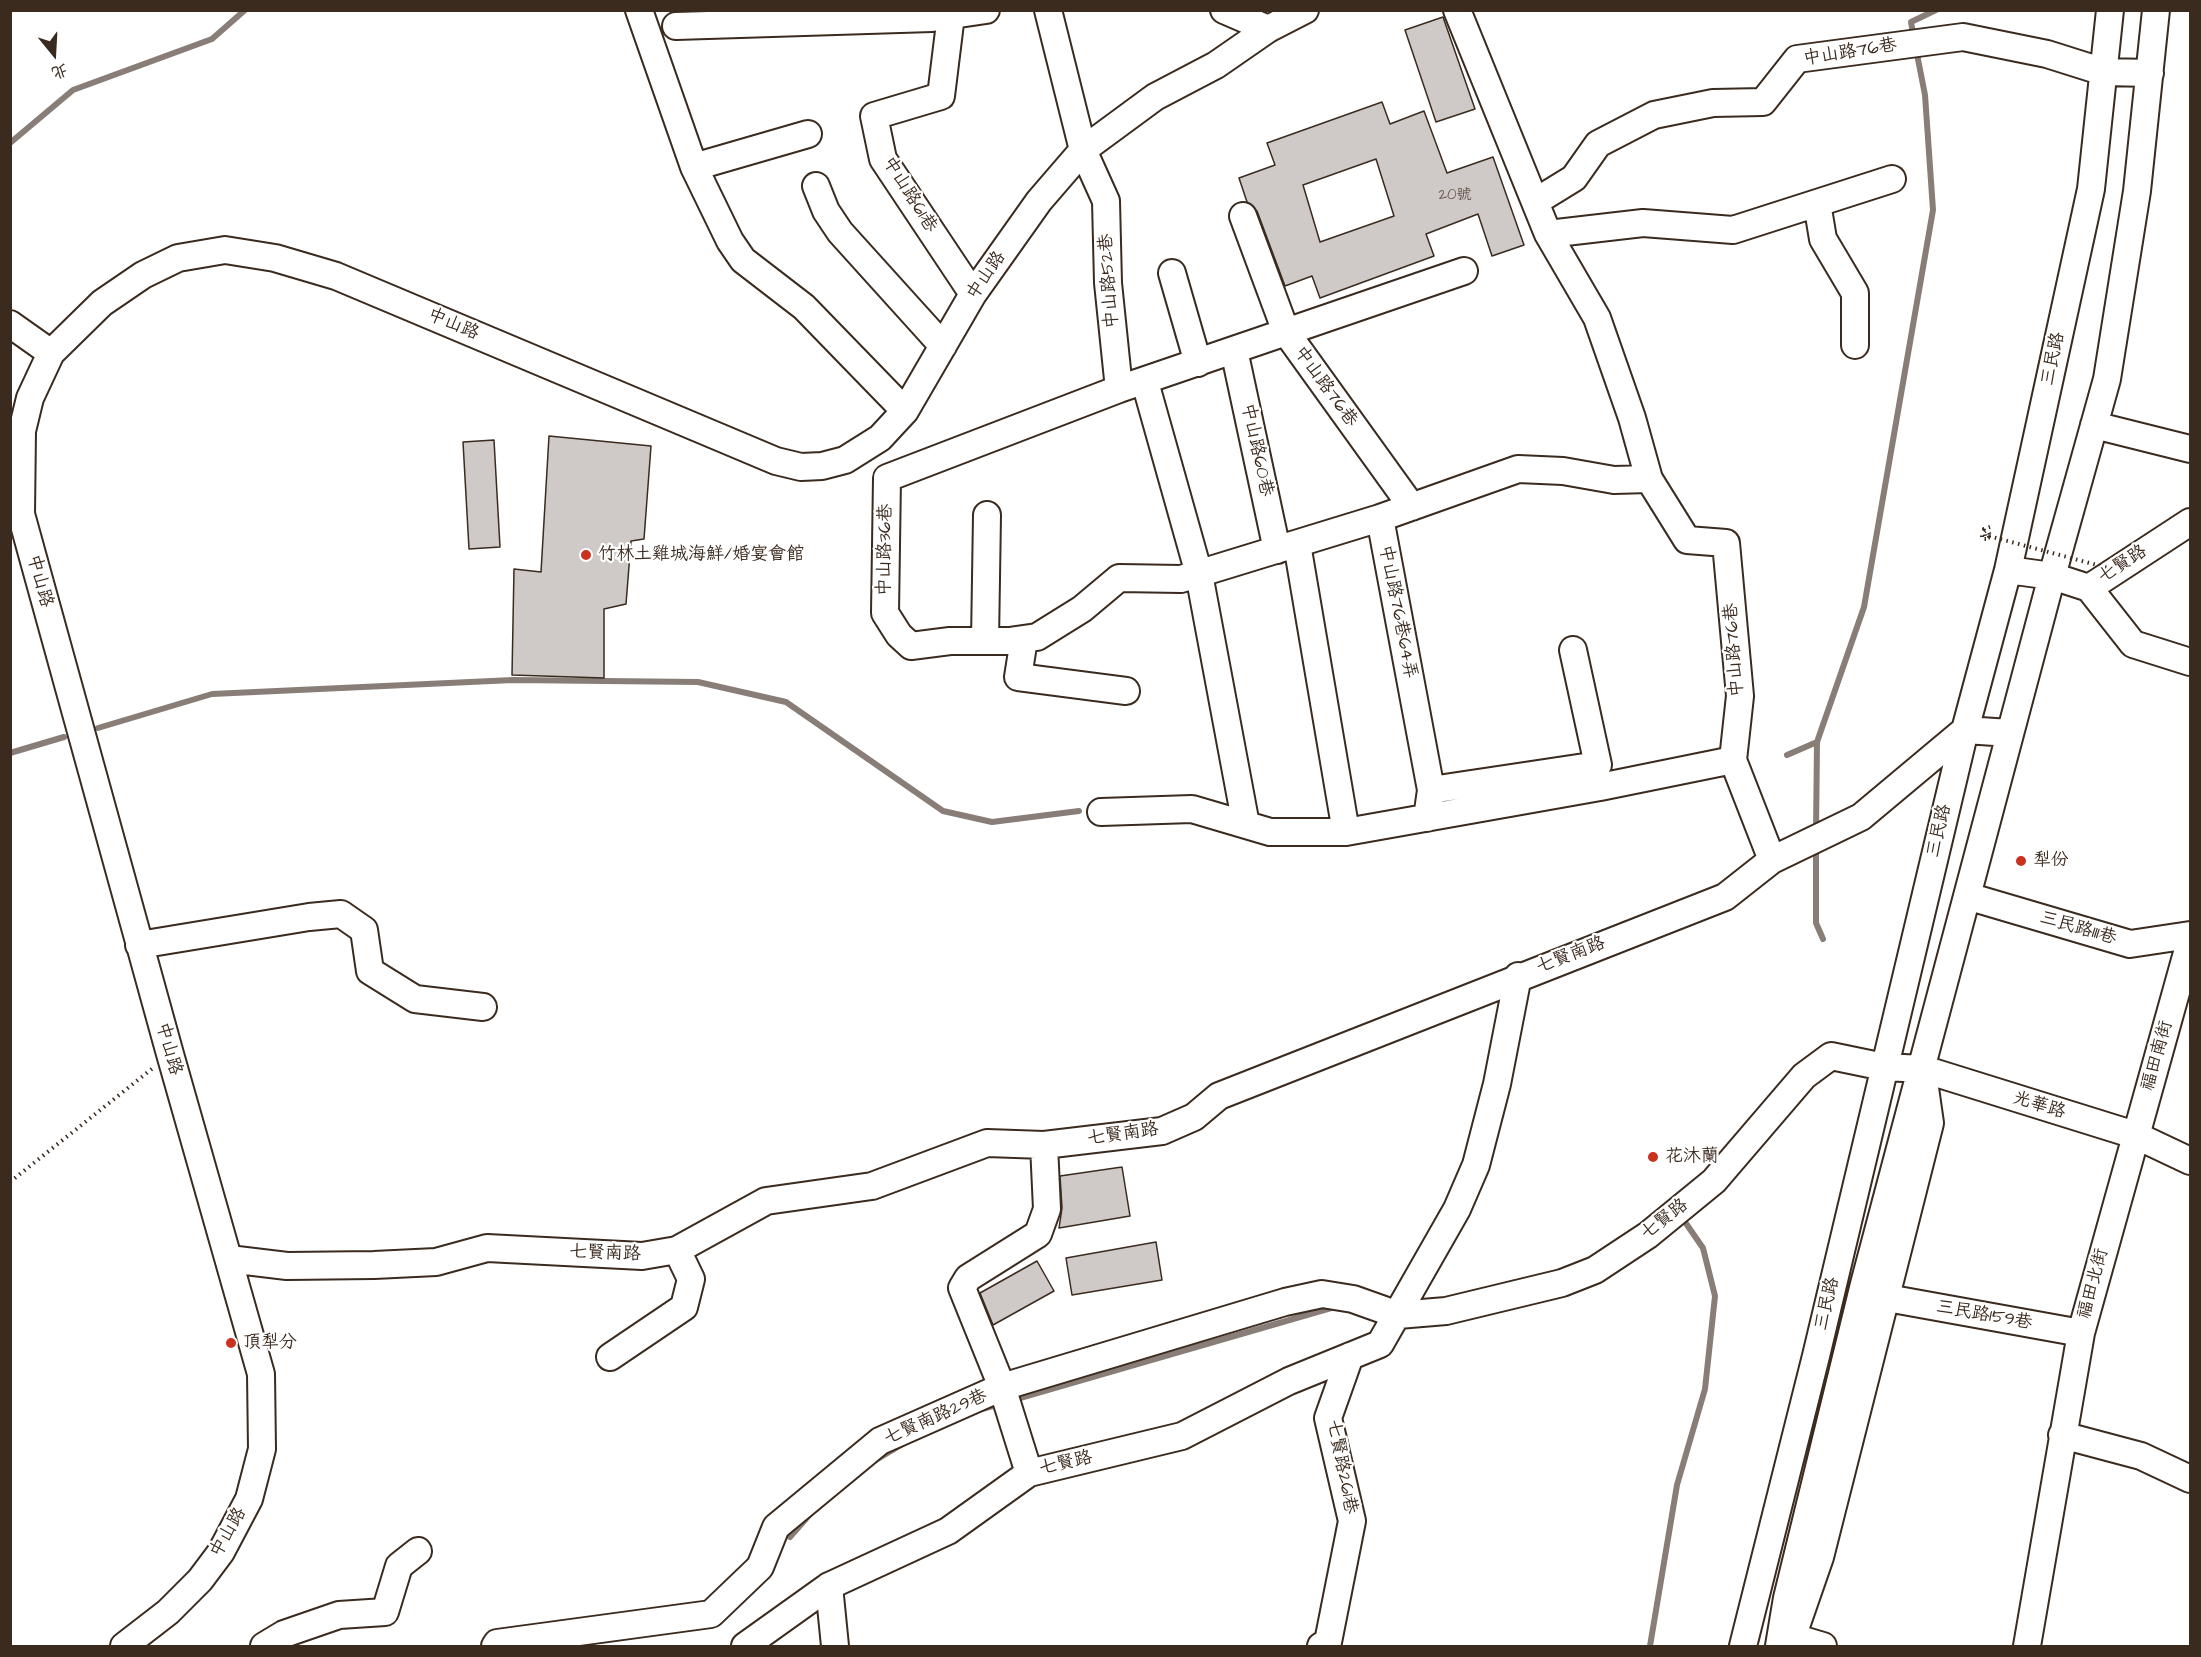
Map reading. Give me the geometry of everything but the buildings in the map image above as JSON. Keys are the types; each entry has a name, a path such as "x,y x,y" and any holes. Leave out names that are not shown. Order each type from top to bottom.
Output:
{"street":[{"path":"639,10 694,167 730,241 743,260 804,307 905,411"},
{"path":"1048,10 1083,150"},
{"path":"1224,10 1268,29"},
{"name":"中山路","path":"124,1647 168,1612 200,1580 221,1552 249,1500 262,1449 261,1374 139,945 21,514 22,431 30,398 51,353 102,303 143,275 178,258 225,250 275,258 336,276 776,461 801,467 822,466 845,460 875,441 905,411 973,294 1039,201 1083,150 1155,97 1216,65 1268,29 1305,10"},
{"name":"中山路76巷","path":"1457,10 1548,234 1597,318 1632,418 1649,479 1687,540 1726,543 1740,696 1733,760 1772,860"},
{"name":"三民路","path":"1743,1647 1816,1356 1965,730 2008,570 2091,189 2110,10"},
{"name":"三民路","path":"1787,1643 1788,1598 1864,1284 1923,1069 2052,576 2107,379 2137,191 2156,10"},
{"name":"中山路61巷","path":"676,26 968,12 941,96 874,116 883,159 973,294"},
{"name":"中山路76巷","path":"1535,202 1574,178 1598,144 1654,115 1713,103 1763,102 1797,59 1963,37 2047,54 2103,72"},
{"path":"2103,72 2151,73"},
{"path":"694,167 808,134"},
{"name":"中山路52巷","path":"1083,150 1106,201 1108,283 1119,389"},
{"path":"1548,234 1643,223 1733,230 1892,179"},
{"path":"816,186 826,211 840,232 943,346"},
{"path":"1817,203 1823,239 1855,293 1855,345"},
{"path":"1119,389 1286,332 1243,216"},
{"name":"中山路76巷","path":"1412,507 1286,332 1464,271"},
{"path":"1172,273 1198,363"},
{"path":"10,324 51,353"},
{"name":"中山路60巷","path":"1234,350 1287,547"},
{"path":"1145,382 1199,574 1246,825"},
{"name":"中山路36巷","path":"887,477 1119,389"},
{"path":"2094,425 2190,449"},
{"name":"中山路36巷","path":"875,441 887,477 885,613 899,635 911,646 950,641 1037,637 1082,609 1119,578"},
{"path":"1380,518 1518,469 1563,471 1614,480 1649,479"},
{"path":"985,641 987,515"},
{"name":"中山路76巷64弄","path":"1119,578 1181,579 1380,518 1431,790 1427,818"},
{"name":"七賢路","path":"2008,570 2052,576 2090,588 2190,522"},
{"path":"1287,547 1346,832"},
{"path":"2090,588 2133,644 2190,662"},
{"path":"1024,639 1018,677 1126,691"},
{"path":"1431,790 1598,765 1573,650"},
{"path":"1965,730 2010,734"},
{"name":"七賢南路","path":"229,1258 287,1266 374,1265 436,1262 487,1248 642,1256 677,1250 766,1201 872,1186 987,1143 1044,1145 1162,1131 1194,1117 1218,1096 1518,976 1725,897 1772,860 1861,817 1965,730"},
{"path":"1101,812 1192,809 1270,832 1346,832 1733,760"},
{"name":"三民路111巷","path":"1967,896 2130,944 2190,935"},
{"path":"139,945 309,917 341,914 364,930 370,971 415,999 483,1006"},
{"name":"福田南街","path":"2135,1135 2182,1002 2190,942"},
{"name":"七賢路","path":"746,1647 829,1586 948,1531 1029,1473 1182,1436 1289,1381 1380,1344 1457,1209 1476,1165 1497,1084 1518,976"},
{"name":"七賢路","path":"1398,1315 1446,1311 1562,1283 1595,1270 1648,1235 1714,1181 1804,1076 1832,1056 1884,1067"},
{"name":"光華路","path":"1884,1067 1923,1069 2135,1135 2190,1161"},
{"name":"三民路","path":"1787,1643 1820,1557 1930,1123 1923,1069"},
{"name":"福田北街","path":"2027,1647 2081,1333 2135,1135"},
{"path":"1029,1473 1002,1387 962,1288 968,1278 1038,1234 1047,1209 1044,1145"},
{"path":"610,1357 684,1307 691,1280 677,1250"},
{"name":"七賢南路29巷","path":"496,1645 711,1614 760,1567 776,1527 880,1442 1002,1387 1285,1302 1322,1294 1353,1299 1398,1315"},
{"name":"三民路159巷","path":"1887,1298 2081,1333"},
{"name":"七賢路261巷","path":"1321,1647 1328,1642 1352,1521 1328,1418 1350,1356"},
{"path":"2062,1435 2141,1456 2190,1479"},
{"path":"264,1647 284,1634 339,1614 385,1612 399,1566 418,1551"},
{"path":"829,1586 835,1647"},
{"path":"1787,1643 1823,1647"}],"path":[{"path":"1990,527 1984,529 1985,535 1986,538 1991,537 1988,531 1985,531 1982,535 1982,539 1989,539 1989,536 2108,568"},
{"path":"10,1182 170,1054"}],"waterway":[{"path":"10,143 73,90 212,39 245,10"},
{"path":"1914,39 1911,22 1936,10"},
{"path":"1787,755 1817,742 1864,607 1933,210 1925,95 1916,49"},
{"path":"98,728 212,694 513,680 698,682 786,702 943,811 992,822 1079,811"},
{"path":"10,753 64,737"},
{"path":"1816,832 1817,742"},
{"path":"1816,845 1816,923 1823,939"},
{"path":"1650,1646 1677,1485 1705,1389 1715,1296 1703,1248 1685,1222"},
{"path":"1013,1400 1331,1308"},
{"path":"978,1410 1000,1404"},
{"path":"874,1461 906,1442"},
{"path":"790,1537 811,1513"}],"place":[{"name":"竹林土雞城海鮮/婚宴會館","path":"586,555"},
{"name":"犁份","path":"2021,861"},
{"name":"花沐蘭","path":"1653,1157"},
{"name":"頂犁分","path":"231,1343"}]}
